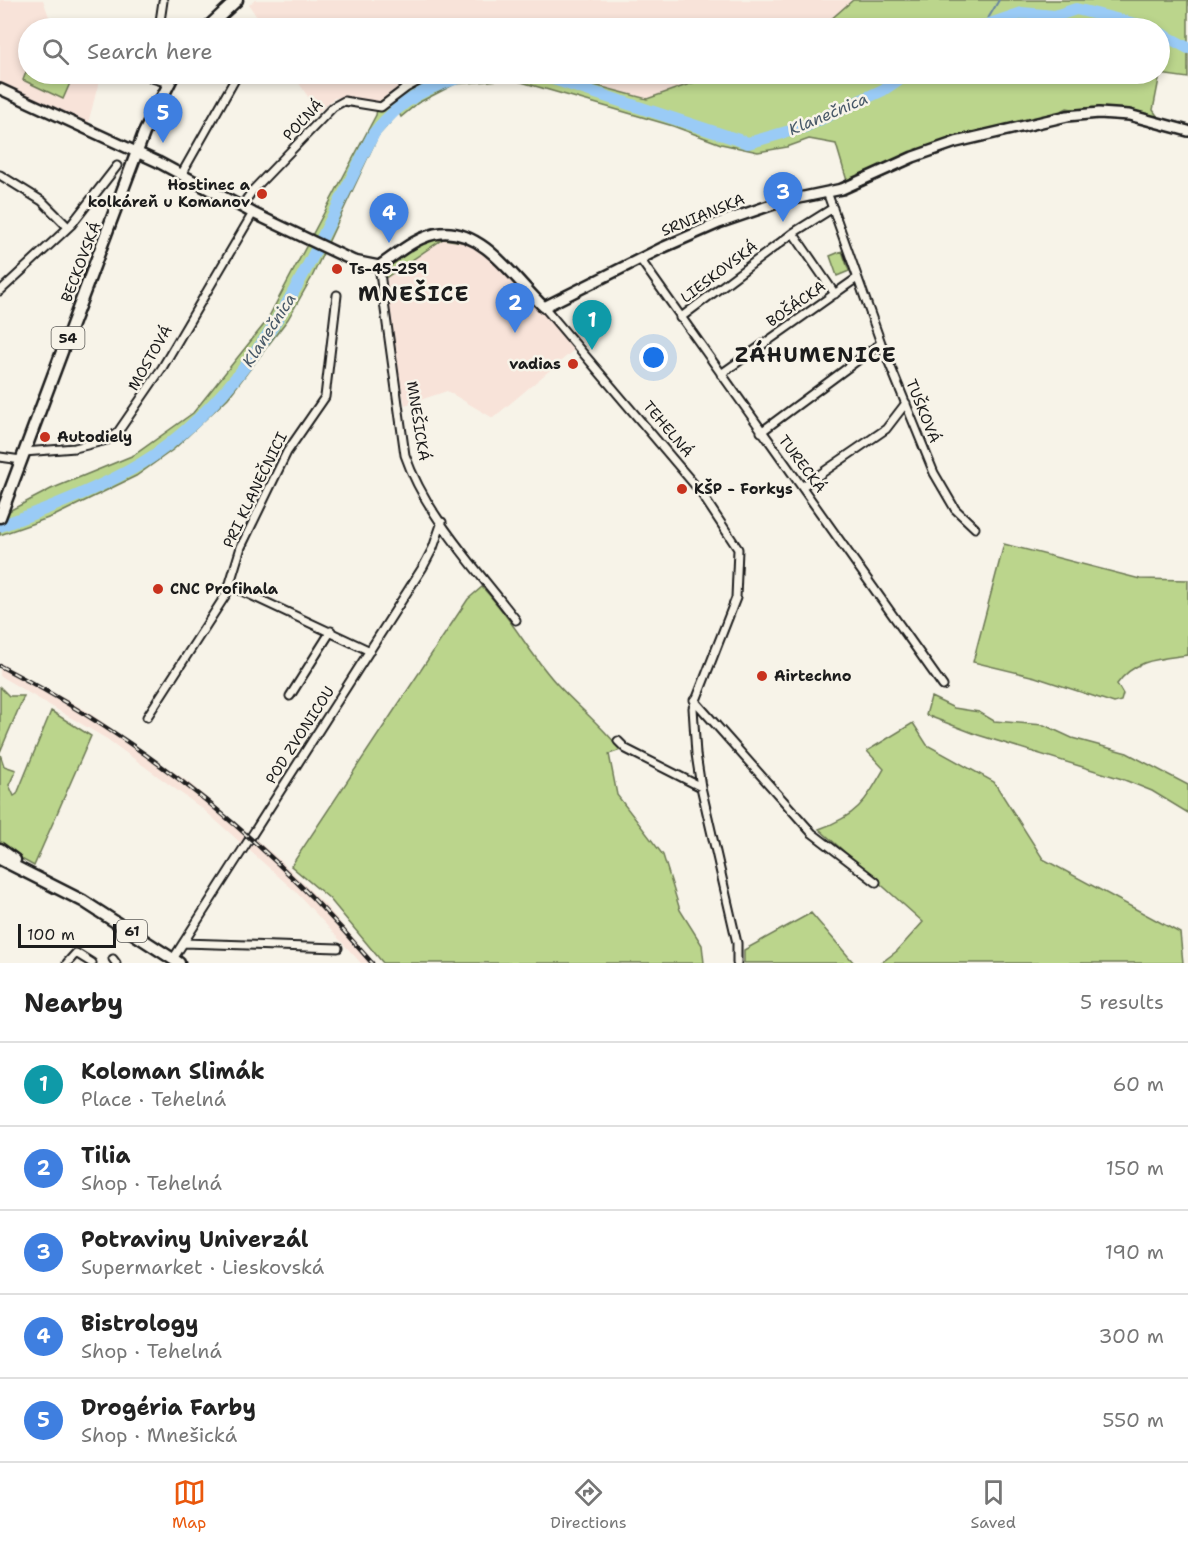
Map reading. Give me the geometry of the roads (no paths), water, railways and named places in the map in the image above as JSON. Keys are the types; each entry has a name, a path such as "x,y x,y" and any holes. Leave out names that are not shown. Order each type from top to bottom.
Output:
{"main road":[{"path":"218,18 237,0"},
{"name":"54","path":"137,153 168,84"},
{"name":"BECKOVSKÁ","path":"0,517 137,153"},
{"path":"0,849 15,860 23,870"},
{"name":"61","path":"0,859 83,901 176,961"}],"street":[{"path":"161,18 164,1"},
{"path":"181,175 232,84"},
{"name":"POĽNÁ","path":"241,207 253,190 333,107 344,101 381,107 413,84"},
{"path":"0,89 137,153 253,213 354,261 379,266"},
{"name":"SRNIANSKA","path":"544,307 640,259 748,212 850,185 913,157 956,142 1080,114 1130,115 1188,131"},
{"path":"0,291 68,227 107,182 117,166"},
{"path":"0,175 42,201 68,227"},
{"name":"TUŠKOVÁ","path":"827,192 881,343 934,473 955,509 975,528"},
{"name":"LIESKOVSKÁ","path":"680,318 793,233 833,208"},
{"name":"MOSTOVÁ","path":"0,458 75,448 107,440 118,432 162,368 253,213"},
{"name":"TEHELNÁ","path":"379,266 414,243 439,233 456,234 474,240 544,307 699,490 738,549 736,598 725,630 694,700 696,754 737,943 737,963"},
{"path":"793,233 835,294"},
{"name":"TURECKÁ","path":"640,259 943,686"},
{"name":"MNEŠICKÁ","path":"379,266 405,454 425,499 516,620"},
{"name":"BOŠÁCKA","path":"721,374 858,278"},
{"name":"PRI KLANEČNICI","path":"147,717 229,585 241,547 293,439 323,402 337,295"},
{"path":"761,432 881,343"},
{"path":"803,486 886,429 906,403"},
{"name":"POD ZVONICOU","path":"176,961 184,943 434,548 442,522"},
{"path":"229,585 332,631 370,651"},
{"path":"290,696 332,631"},
{"path":"694,700 812,833 876,882"},
{"path":"618,741 626,749 702,787"},
{"path":"184,943 338,948"},
{"path":"67,963 76,954 92,963"}],"waterway":[{"path":"988,18 999,0"},
{"name":"Klanečnica","path":"1007,18 1022,13 1055,16 1076,9 1112,18"},
{"name":"Klanečnica","path":"1170,38 1188,48"},
{"name":"Klanečnica","path":"0,526 58,504 137,466 193,424 227,388 257,350 284,309 374,133 406,102 440,84"},
{"name":"Klanečnica","path":"568,84 748,143 804,127 892,84"}],"railway":[{"path":"0,666 103,726 200,796 290,875 372,963"}],"place":[{"name":"Drogéria Farby","path":"163,143"},
{"name":"Hostinec a kolkáreň u Komanov","path":"262,194"},
{"name":"Potraviny Univerzál","path":"783,222"},
{"name":"Bistrology","path":"389,243"},
{"name":"Ts-45-259","path":"337,269"},
{"name":"Tilia","path":"515,333"},
{"name":"Koloman Slimák","path":"592,350"},
{"name":"vadias","path":"573,364"},
{"name":"Autodiely","path":"45,437"},
{"name":"KŠP - Forkys","path":"682,489"},
{"name":"CNC Profihala","path":"158,589"},
{"name":"Airtechno","path":"762,676"}],"district":[{"name":"MNEŠICE","path":"414,294"},
{"name":"ZÁHUMENICE","path":"816,355"}]}
